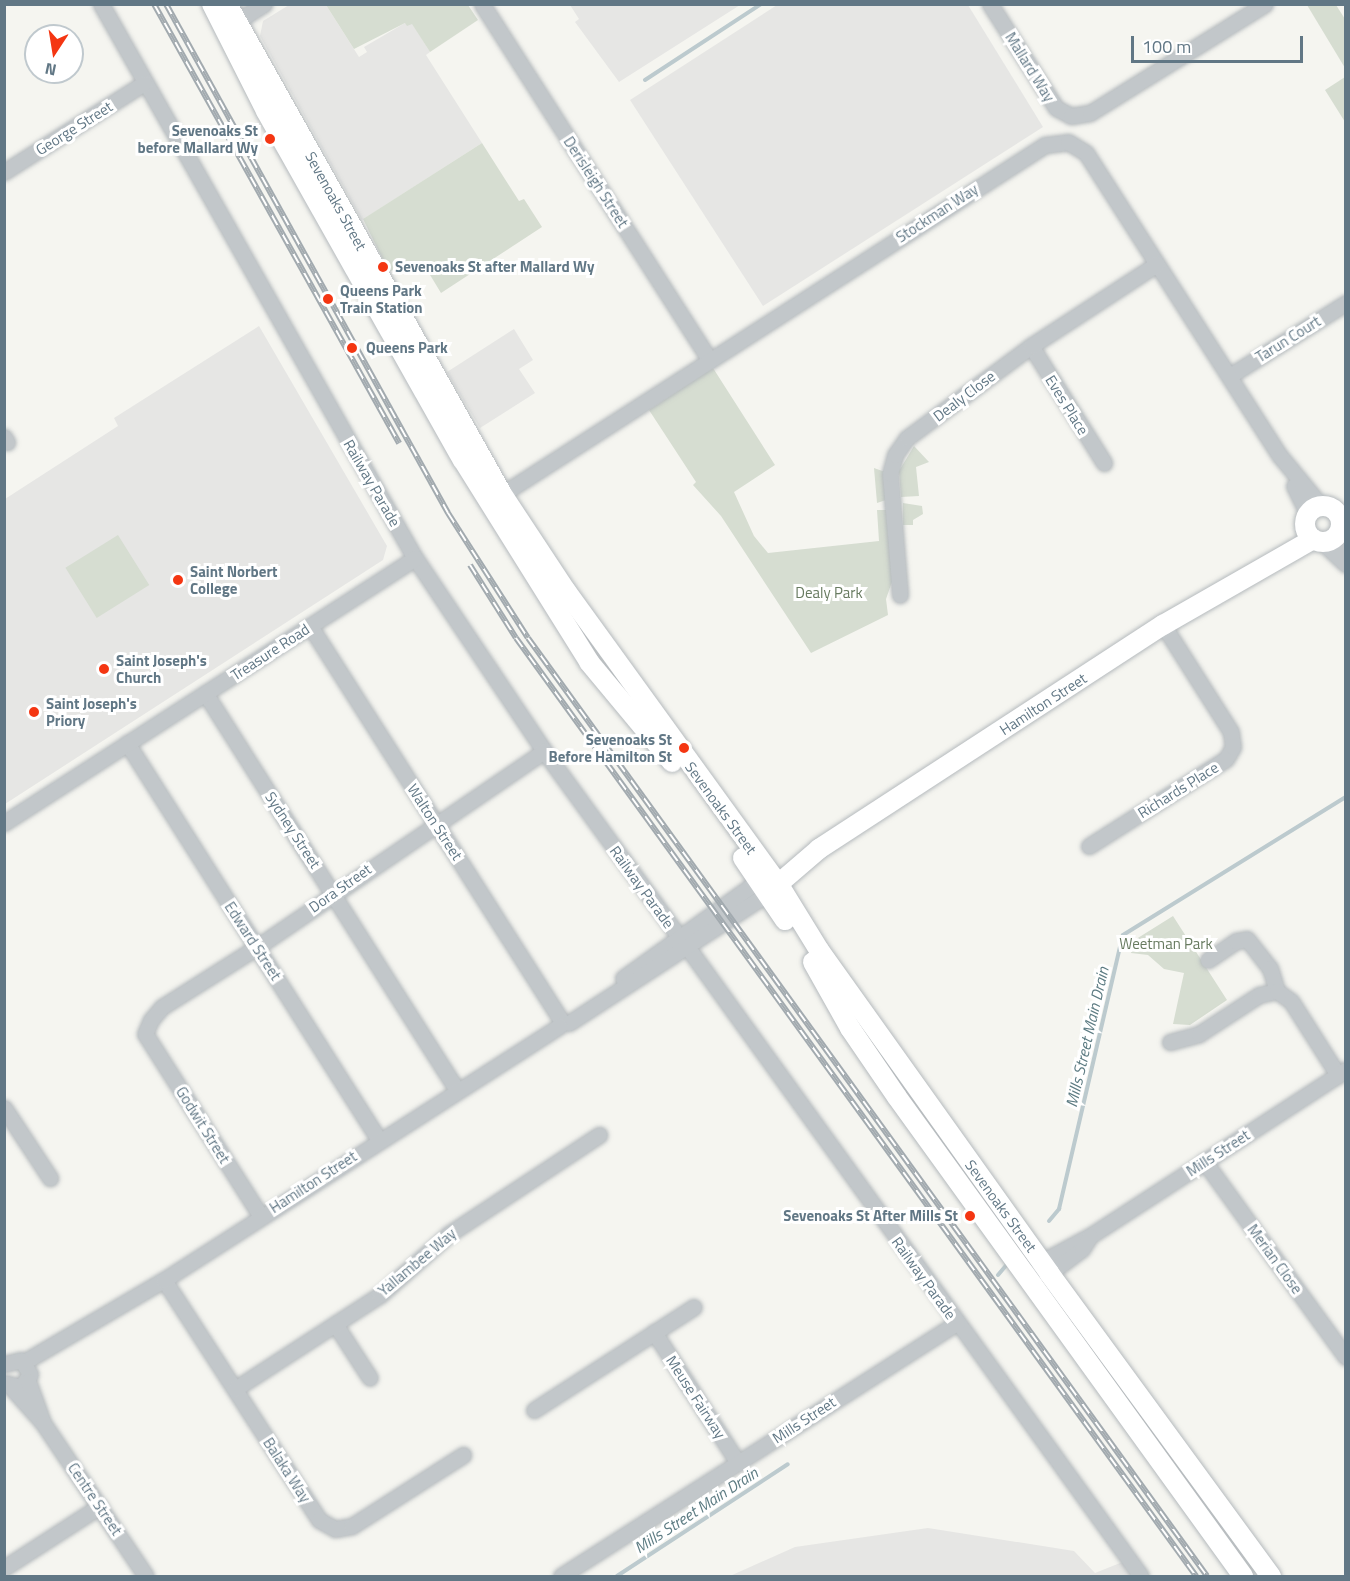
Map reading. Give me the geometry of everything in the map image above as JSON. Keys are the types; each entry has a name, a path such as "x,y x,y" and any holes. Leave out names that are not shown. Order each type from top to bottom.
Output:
{"main road":[{"name":"Sevenoaks Street","path":"228,13 266,111 496,498 595,670 769,883 819,950 1043,1269 1271,1576"},
{"name":"Hamilton Street","path":"769,883 1163,625 1269,563 1329,524"},
{"name":"Sevenoaks Street","path":"769,883 850,1028 1042,1302 1243,1576"}],"street":[{"name":"Railway Parade","path":"101,4 415,558 544,751 1141,1576"},
{"path":"228,13 264,4"},
{"name":"Derisleigh Street","path":"482,4 710,360"},
{"name":"Mallard Way","path":"990,4 1056,108 1071,116 1090,113 1265,4"},
{"name":"George Street","path":"4,172 144,83"},
{"name":"Stockman Way","path":"496,498 1045,144 1068,142 1086,153 1280,456 1329,524"},
{"name":"Dealy Close","path":"900,595 890,474 895,455 907,438 1031,346 1156,264"},
{"name":"Tarun Court","path":"1230,375 1346,303"},
{"name":"Eves Place","path":"1031,346 1104,463"},
{"path":"1329,524 1346,564"},
{"name":"Treasure Road","path":"4,824 415,558"},
{"name":"Richards Place","path":"1089,846 1226,759 1233,747 1231,732 1163,625"},
{"name":"Walton Street","path":"310,626 564,1021"},
{"name":"Sydney Street","path":"205,693 457,1090"},
{"name":"Edward Street","path":"127,743 379,1140"},
{"name":"Dora Street","path":"145,1034 162,1007 257,947 333,892 544,751"},
{"name":"Hamilton Street","path":"7,1387 21,1387 17,1364 69,1338 164,1280 260,1215 684,943 769,883"},
{"path":"1208,960 1236,941 1247,939 1270,968 1277,991 1291,1001 1342,1072"},
{"path":"1170,1042 1199,1034 1259,995 1277,991"},
{"name":"Godwit Street","path":"145,1034 260,1215"},
{"name":"Mills Street","path":"1043,1269 1342,1072"},
{"path":"4,1108 50,1178"},
{"name":"Yallambee Way","path":"235,1389 380,1294 449,1234 599,1135"},
{"name":"Merian Close","path":"1204,1161 1346,1357"},
{"path":"1014,1262 1043,1269 1042,1302"},
{"name":"Balaka Way","path":"164,1280 319,1520 336,1529 352,1527 463,1455"},
{"path":"534,1410 694,1307"},
{"name":"Mills Street","path":"561,1576 957,1323"},
{"path":"335,1324 370,1378"},
{"name":"Meuse Fairway","path":"654,1332 738,1463"},
{"name":"Centre Street","path":"17,1364 43,1423"},
{"name":"Centre Street","path":"7,1387 43,1423 146,1576"},
{"path":"4,1568 100,1506"}],"shaded area":[{"path":"289,5 326,5 359,57 367,52 364,47 405,23 412,23 430,52 426,55 482,143 362,220 260,36 263,21"},
{"path":"570,5 740,5 619,82 575,22 579,19"},
{"path":"777,5 968,5 1043,127 763,306 630,100"},
{"name":"Saint Norbert College","path":"259,326 387,546 383,560 5,804 5,499 118,426 114,418"},
{"path":"514,329 533,360 519,369 535,393 480,428 447,372"},
{"path":"928,1528 1074,1551 1095,1573 1135,1557 1149,1576 730,1576 795,1547"}],"green space":[{"path":"326,5 468,5 478,20 430,52 412,24 407,26 405,23 354,49"},
{"path":"1307,5 1336,5 1345,19 1345,68"},
{"path":"1345,77 1345,122 1325,90"},
{"path":"482,143 519,201 524,199 542,227 441,293 424,265 407,274 401,266 389,272 363,219"},
{"name":"Dealy Park","path":"713,368 775,465 734,492 754,536 768,553 879,541 877,510 887,510 893,579 886,599 888,615 811,653 721,516 693,485 696,482 649,410"},
{"path":"914,446 929,462 916,467 919,496 901,497 899,471"},
{"path":"874,468 885,472 886,500 877,503"},
{"path":"903,503 922,506 923,514 913,520 913,525 903,525"},
{"path":"118,535 149,585 97,618 65,568"},
{"name":"Weetman Park","path":"1173,916 1227,1000 1190,1025 1173,1024 1184,973 1164,969 1148,955 1131,953 1133,941"}],"waterway":[{"path":"645,80 761,4"},
{"name":"Mills Street Main Drain","path":"1049,1221 1059,1209 1123,935 1346,797"},
{"path":"998,1275 1009,1262"},
{"name":"Mills Street Main Drain","path":"617,1576 788,1464"}],"railway":[{"path":"154,4 399,443"},
{"path":"166,4 448,513 528,638 1207,1576"},
{"path":"470,565 516,638 1196,1576"}],"place":[{"name":"Sevenoaks St before Mallard Wy","path":"270,139"},
{"name":"Sevenoaks St after Mallard Wy","path":"383,267"},
{"name":"Queens Park Train Station","path":"328,299"},
{"name":"Queens Park","path":"352,348"},
{"name":"Saint Norbert College","path":"178,580"},
{"name":"Saint Joseph's Church","path":"104,669"},
{"name":"Saint Joseph's Priory","path":"34,712"},
{"name":"Sevenoaks St Before Hamilton St","path":"684,748"},
{"name":"Sevenoaks St After Mills St","path":"970,1216"}]}
